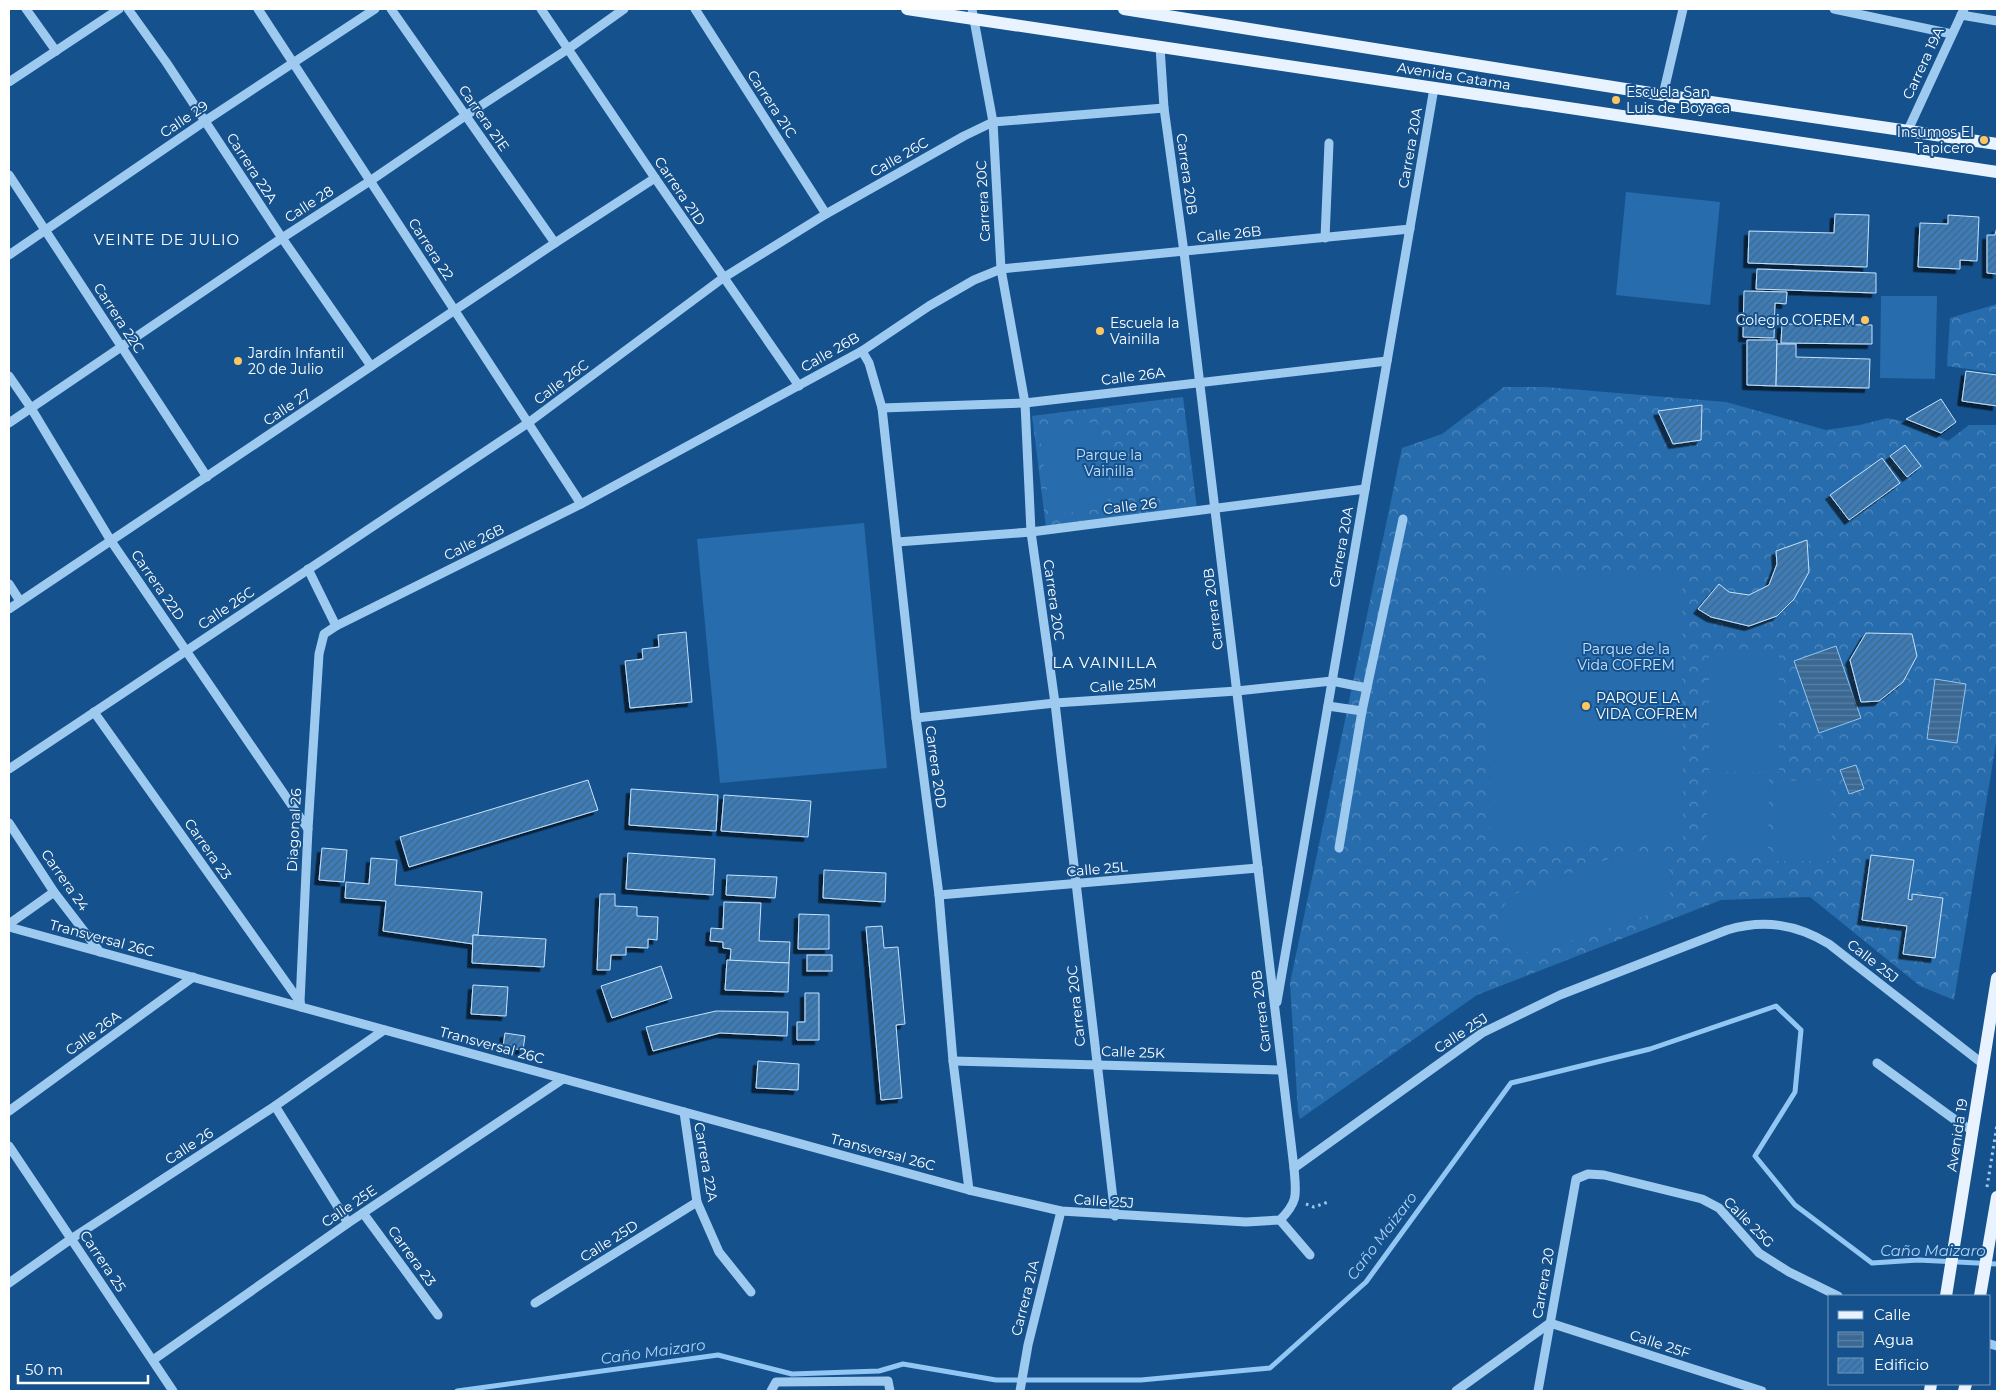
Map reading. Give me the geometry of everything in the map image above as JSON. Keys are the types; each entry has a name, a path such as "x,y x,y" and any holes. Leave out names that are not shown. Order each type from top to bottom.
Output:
{"main road":[{"name":"Avenida Catama","path":"906,9 974,14 1160,47 1997,172"},
{"name":"Avenida Catama","path":"1124,9 1663,95 1997,144"},
{"name":"Avenida 19","path":"1946,1295 1997,978"},
{"path":"1980,1295 1992,1234 1991,1197"}],"street":[{"path":"26,9 56,51"},
{"path":"9,82 119,9"},
{"name":"Carrera 22A","path":"128,9 282,238 371,366"},
{"name":"Carrera 22","path":"258,9 581,504"},
{"name":"Calle 29","path":"9,255 205,121 376,9"},
{"name":"Carrera 21E","path":"391,9 464,116 555,243"},
{"name":"Carrera 21D","path":"541,9 723,278 799,386"},
{"name":"Calle 28","path":"9,423 464,116 568,49 624,9"},
{"name":"Carrera 21C","path":"695,9 826,214"},
{"path":"1663,95 1683,9"},
{"path":"1834,9 1952,34"},
{"path":"1963,12 1997,21"},
{"name":"Carrera 19A","path":"1908,130 1963,12"},
{"name":"Carrera 20C","path":"974,14 993,122 1001,270 1025,403 1031,532 1055,703 1115,1216"},
{"name":"Carrera 20B","path":"1160,47 1164,108 1200,382 1294,1168"},
{"name":"Carrera 20A","path":"1276,1011 1434,88"},
{"name":"Calle 26C","path":"9,769 528,423 723,278 826,214 964,136 993,122 1164,108"},
{"path":"1325,238 1329,143"},
{"name":"Carrera 22C","path":"9,175 207,477"},
{"name":"Calle 27","path":"9,609 655,178"},
{"name":"Calle 26B","path":"319,654 324,634 336,626 581,504 799,386 862,350 974,280 1001,270 1410,229"},
{"name":"Carrera 20D","path":"862,350 869,363 882,408 916,718 939,895 953,1061 969,1190"},
{"name":"Calle 26A","path":"882,408 1025,403 1387,361"},
{"name":"Carrera 22D","path":"9,376 31,408 111,541 308,829"},
{"name":"Calle 26","path":"897,542 1031,532 1215,510 1365,489"},
{"path":"1339,848 1362,711 1404,520"},
{"path":"308,569 336,626"},
{"path":"9,584 20,601"},
{"name":"Diagonal 26","path":"300,1004 319,654"},
{"name":"Calle 25M","path":"916,718 1055,703 1237,691 1332,681 1367,688"},
{"path":"1328,706 1362,711"},
{"name":"Carrera 23","path":"94,712 300,1004"},
{"name":"Carrera 24","path":"9,823 54,892 100,952"},
{"name":"Calle 25L","path":"939,895 1258,868"},
{"path":"9,925 54,892"},
{"name":"Calle 25J","path":"1294,1168 1482,1033 1560,995 1744,925 1759,923 1788,926 1816,936 1829,944 1984,1064"},
{"name":"Transversal 26C","path":"9,925 100,952 300,1004 384,1030 969,1190"},
{"name":"Calle 26A","path":"9,1111 193,977"},
{"name":"Calle 26","path":"9,1283 71,1239 275,1106 384,1030"},
{"name":"Calle 25K","path":"953,1061 1282,1070"},
{"path":"1877,1063 1973,1131"},
{"name":"Calle 25E","path":"153,1360 348,1223 563,1079"},
{"path":"275,1106 348,1223"},
{"name":"Carrera 22A","path":"684,1112 697,1202 719,1252 751,1292"},
{"name":"Carrera 25","path":"9,1146 173,1391"},
{"path":"1294,1168 1295,1200 1289,1211 1280,1220 1310,1255"},
{"name":"Calle 25G","path":"1576,1179 1588,1174 1604,1175 1702,1199 1719,1208 1759,1253 1772,1262 1836,1295"},
{"name":"Carrera 20","path":"1538,1391 1576,1179"},
{"name":"Calle 25J","path":"969,1190 1061,1211 1115,1216 1246,1222 1280,1220"},
{"name":"Calle 25D","path":"535,1303 697,1202"},
{"name":"Carrera 21A","path":"1020,1390 1028,1345 1061,1211"},
{"name":"Carrera 23","path":"363,1213 438,1315"},
{"path":"1456,1391 1550,1323"},
{"name":"Calle 25F","path":"1550,1323 1762,1391"},
{"path":"771,1391 776,1382 888,1381 890,1391"}],"path":[{"path":"1991,1197 1997,1125"},
{"path":"1295,1200 1314,1207 1328,1202"}],"green space":[{"path":"1626,192 1720,202 1710,305 1616,295"},
{"path":"1881,296 1937,296 1935,379 1880,378"},
{"path":"1997,304 1997,373 1947,366 1950,318"},
{"name":"Parque de la Vida COFREM","path":"1504,387 1545,387 1726,402 1826,430 1860,425 1887,418 1914,424 1948,441 1969,425 1997,425 1997,737 1954,1000 1920,986 1810,897 1721,900 1477,995 1300,1119 1290,983 1402,448 1442,434"},
{"name":"Parque la Vainilla","path":"1183,397 1197,509 1046,527 1032,416"},
{"path":"1097,422 1109,508 1050,515 1039,429"},
{"path":"864,523 887,768 720,783 697,539"},
{"name":"PARQUE LA VIDA COFREM","path":"1682,570 1683,841 1490,842 1489,571"},
{"path":"1709,655 1779,655 1779,772 1709,772"},
{"path":"1707,775 1769,776 1768,855 1707,855"},
{"path":"1831,780 1832,861 1774,861 1774,781"},
{"path":"1639,851 1651,854 1661,860 1668,868 1672,877 1669,896 1663,905 1653,913 1535,953 1523,951 1506,940 1500,924 1501,914 1512,895 1628,852"}],"water":[{"path":"1836,646 1861,718 1819,733 1794,661"},
{"path":"1935,679 1966,684 1957,743 1927,739"},
{"path":"1856,765 1864,789 1849,794 1840,770"}],"building":[{"path":"1835,214 1869,215 1867,267 1748,263 1749,231 1834,233"},
{"path":"1948,215 1979,217 1977,261 1960,260 1960,269 1918,267 1920,223 1948,224"},
{"path":"1997,227 1997,274 1987,273 1987,235 1995,235"},
{"path":"1757,269 1876,273 1876,293 1756,289"},
{"path":"1744,291 1787,292 1786,304 1775,303 1774,338 1743,337"},
{"path":"1782,324 1872,325 1872,344 1781,343"},
{"path":"1747,340 1777,340 1776,386 1747,385"},
{"path":"1777,344 1796,344 1796,357 1870,359 1869,388 1776,386"},
{"path":"1966,371 1997,375 1997,406 1962,401"},
{"path":"1941,399 1956,422 1941,433 1906,419"},
{"path":"1702,405 1701,440 1673,444 1658,411"},
{"path":"1905,445 1921,466 1907,477 1890,456"},
{"path":"1882,458 1900,483 1849,520 1830,495"},
{"path":"1807,540 1809,572 1794,599 1777,616 1749,626 1711,617 1698,609 1719,584 1729,592 1749,595 1769,585 1777,564 1776,551"},
{"path":"686,632 692,702 630,708 625,661 643,659 642,649 659,647 658,635"},
{"path":"1866,633 1912,634 1917,656 1903,682 1879,701 1861,702 1850,660"},
{"path":"588,780 598,810 409,867 400,837"},
{"path":"631,789 718,795 716,831 629,825"},
{"path":"724,795 811,801 808,837 721,831"},
{"path":"322,848 347,850 344,882 319,880"},
{"path":"628,853 715,859 713,895 626,889"},
{"path":"1871,855 1914,860 1908,899 1912,900 1912,894 1943,898 1935,958 1903,954 1907,926 1862,920"},
{"path":"371,858 397,860 395,885 482,892 478,935 473,935 473,944 383,931 386,901 345,898 346,882 369,884"},
{"path":"824,870 886,873 885,902 823,898"},
{"path":"727,875 777,877 775,898 726,895"},
{"path":"600,894 615,894 615,906 637,907 637,916 658,917 657,940 648,939 648,948 626,947 626,955 611,955 610,970 597,970"},
{"path":"724,902 761,903 759,941 790,942 789,963 730,961 731,949 723,948 723,942 710,941 711,928 723,929"},
{"path":"799,914 829,915 829,949 798,949"},
{"path":"882,926 884,948 898,947 905,1024 896,1025 902,1098 881,1100 866,927"},
{"path":"473,935 546,939 544,967 472,963"},
{"path":"807,955 832,955 832,971 807,971"},
{"path":"727,960 789,963 788,992 725,990"},
{"path":"661,966 672,998 612,1018 601,986"},
{"path":"473,985 508,987 506,1016 471,1014"},
{"path":"805,993 819,993 819,1040 797,1040 797,1022 805,1022"},
{"path":"716,1011 788,1012 787,1036 720,1033 653,1051 646,1027"},
{"path":"505,1033 525,1036 523,1050 503,1047"},
{"path":"758,1061 799,1064 798,1090 756,1088"}],"waterway":[{"name":"Caño Maizaro","path":"457,1391 718,1355 792,1374 879,1371 903,1364 996,1380 1141,1380 1270,1368 1366,1282 1511,1083 1650,1049 1776,1006 1801,1030 1795,1092 1755,1156 1795,1205 1872,1263 1918,1260 1997,1264"}],"place":[{"name":"Escuela San Luis de Boyaca","path":"1616,100"},
{"name":"Insumos El Tapicero","path":"1984,140"},
{"name":"Colegio COFREM","path":"1865,320"},
{"name":"Escuela la Vainilla","path":"1100,331"},
{"name":"Jardín Infantil 20 de Julio","path":"238,361"},
{"name":"PARQUE LA VIDA COFREM","path":"1586,706"}],"district":[{"name":"VEINTE DE JULIO","path":"167,240"},
{"name":"LA VAINILLA","path":"1105,663"}]}
